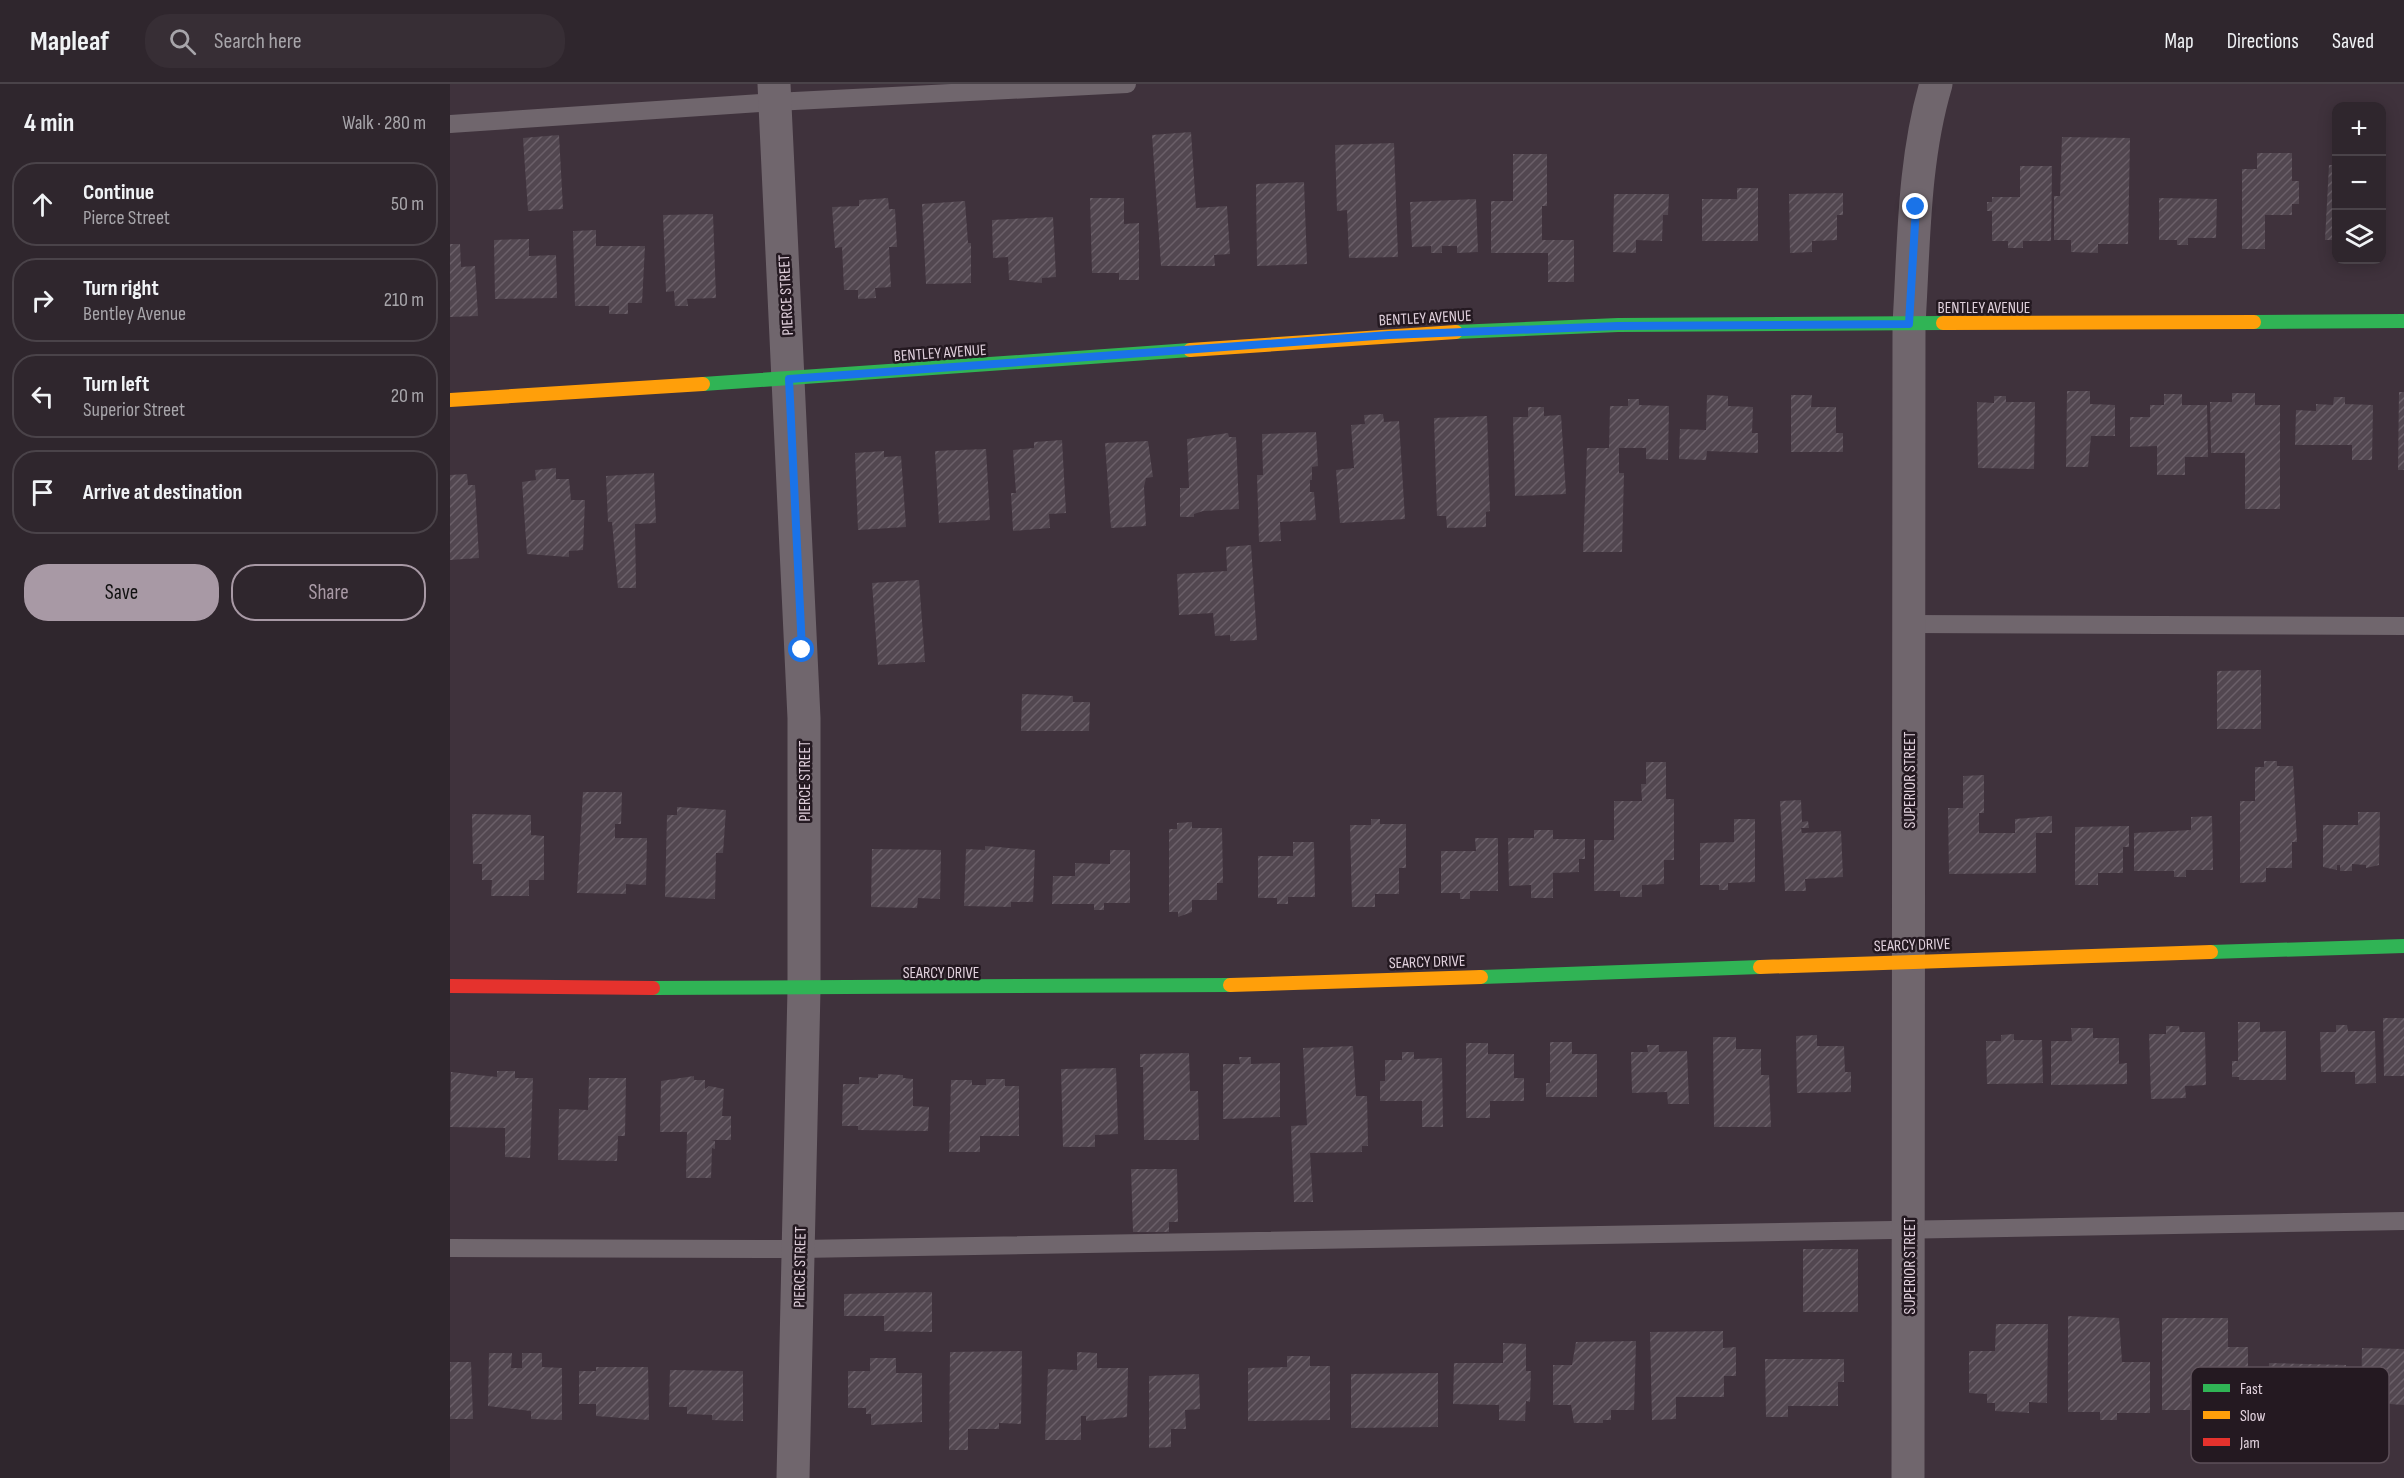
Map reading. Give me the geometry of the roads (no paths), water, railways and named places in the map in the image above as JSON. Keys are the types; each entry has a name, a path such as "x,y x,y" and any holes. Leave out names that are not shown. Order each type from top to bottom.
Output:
{"street":[{"name":"SUPERIOR STREET","path":"1908,1478 1909,324 1916,207 1928,110 1936,84"},
{"name":"PIERCE STREET","path":"775,93 804,718 804,989 800,1249 793,1478"},
{"name":"BENTLEY AVENUE","path":"450,400 789,379 1401,334 1618,326 2404,321"},
{"name":"SEARCY DRIVE","path":"450,986 804,989 1167,987 1909,960 2404,946"}],"lane":[{"path":"450,124 775,93 1127,84"},
{"path":"1909,624 2404,626"},
{"path":"450,1248 800,1249 2404,1221"}]}
